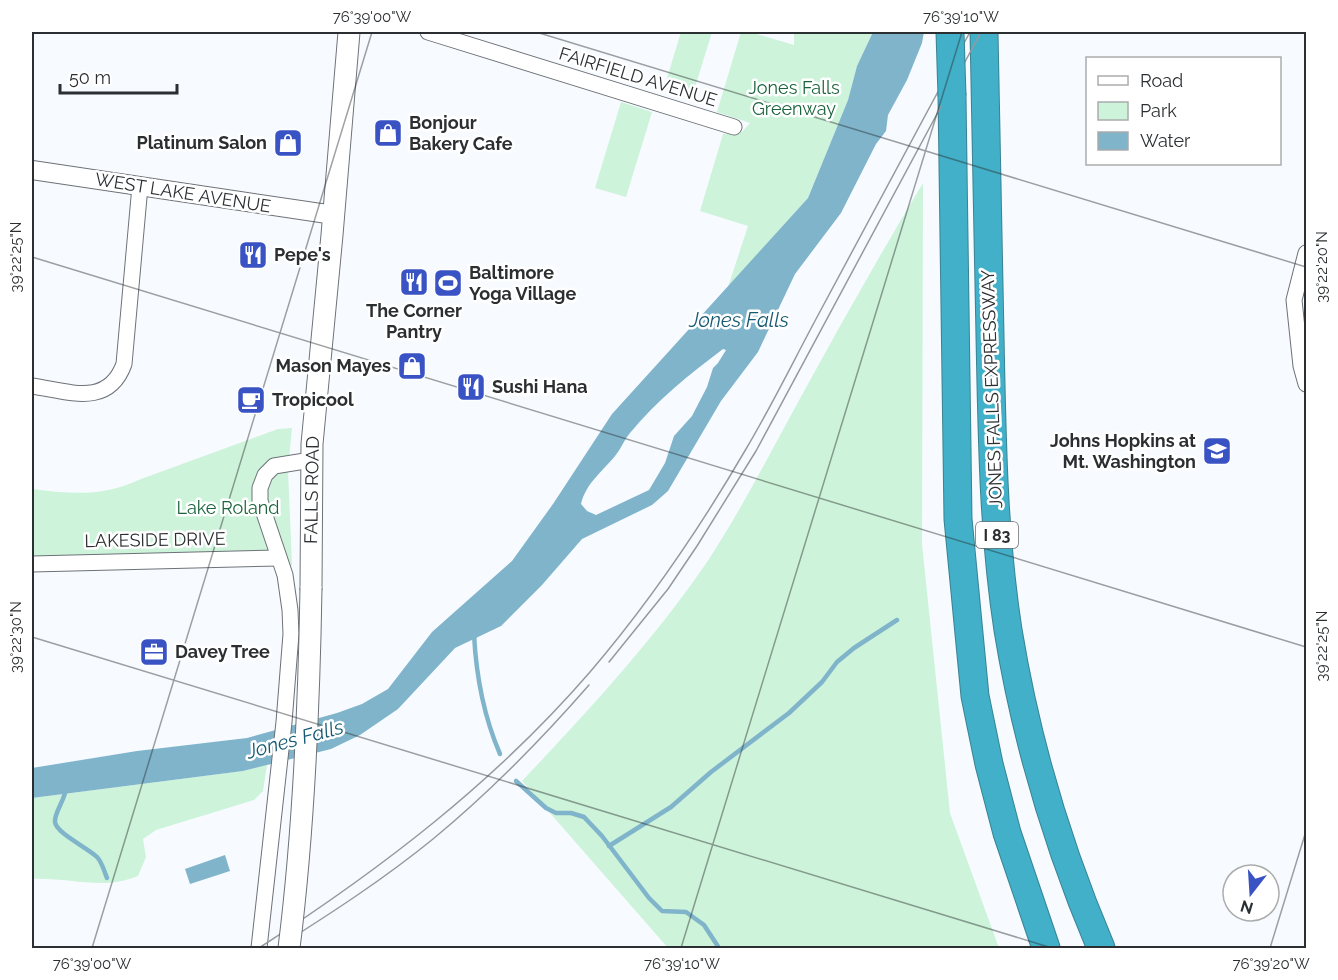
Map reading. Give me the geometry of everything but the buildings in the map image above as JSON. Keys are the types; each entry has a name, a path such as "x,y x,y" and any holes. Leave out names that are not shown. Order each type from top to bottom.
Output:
{"highway":[{"name":"JONES FALLS EXPRESSWAY","path":"950,32 958,519 975,696 989,764 1007,833 1046,948"},
{"name":"JONES FALLS EXPRESSWAY","path":"984,32 992,461 1007,620 1025,713 1043,787 1080,899 1101,948"}],"main road":[{"name":"FALLS ROAD","path":"289,948 303,823 309,700 311,460 349,32"}],"street":[{"name":"FAIRFIELD AVENUE","path":"428,32 734,127"},
{"name":"WEST LAKE AVENUE","path":"32,170 334,215"},
{"path":"32,386 98,393 110,387 119,377 123,364 140,186"},
{"path":"1306,253 1294,300 1301,366 1306,384"},
{"path":"259,948 290,661 290,610 285,575 260,501 260,488 265,475 274,466 311,460"},
{"name":"LAKESIDE DRIVE","path":"32,564 279,558"}],"green space":[{"name":"Jones Falls Greenway","path":"681,32 712,32 692,97 664,88"},
{"name":"Jones Falls Greenway","path":"741,32 750,32 794,45 794,32 873,32 857,66 848,100 808,198 728,287 748,226 700,211 723,134 742,132 750,123 717,112"},
{"path":"621,102 652,112 626,197 595,188"},
{"path":"923,183 922,544 950,813 999,948 668,948 522,781 642,648 707,562"},
{"name":"Lake Roland","path":"292,428 288,470 292,565 86,566 32,570 32,489 87,493 114,489 278,429"},
{"path":"267,765 263,791 254,800 156,830 143,839 146,857 138,876 112,883 32,879 32,798 243,771"}],"water":[{"name":"Jones Falls","path":"873,32 924,32 907,80 888,115 886,131 876,144 841,213 795,274 758,352 721,401 668,491 652,505 582,539 542,585 501,626 455,648 398,709 360,735 331,749 243,771 32,798 32,768 137,751 247,738 337,713 362,704 388,689 432,632 512,561 553,504 612,414 808,198 848,100 857,66","holes":["723,349 726,350 713,368 707,387 692,416 674,436 665,463 649,490 596,515 587,511 581,504 587,490 640,421 686,378"]},
{"path":"225,855 230,871 190,884 185,869"}],"waterway":[{"path":"609,846 671,807 711,772 789,713 822,682 837,662 897,620"},
{"path":"474,634 482,695 489,725 500,754"},
{"path":"516,781 546,808 556,813 571,813 584,817 662,911 686,912 704,925 719,948"},
{"path":"66,787 55,822 66,836 97,857 107,878"}],"tram line":[{"path":"259,948 392,855 475,787 553,712 590,672 633,619 692,536 755,433 970,32"},
{"path":"609,662 668,589 756,451 981,32"},
{"path":"276,948 356,896 433,839 514,765 589,685"}],"place":[{"name":"Bonjour Bakery Cafe","path":"388,133"},
{"name":"Platinum Salon","path":"288,143"},
{"name":"Pepe's","path":"253,255"},
{"name":"The Corner Pantry","path":"414,282"},
{"name":"Baltimore Yoga Village","path":"448,283"},
{"name":"Mason Mayes","path":"412,366"},
{"name":"Sushi Hana","path":"471,387"},
{"name":"Tropicool","path":"251,400"},
{"name":"Johns Hopkins at Mt. Washington","path":"1217,451"},
{"name":"Davey Tree","path":"154,652"}]}
